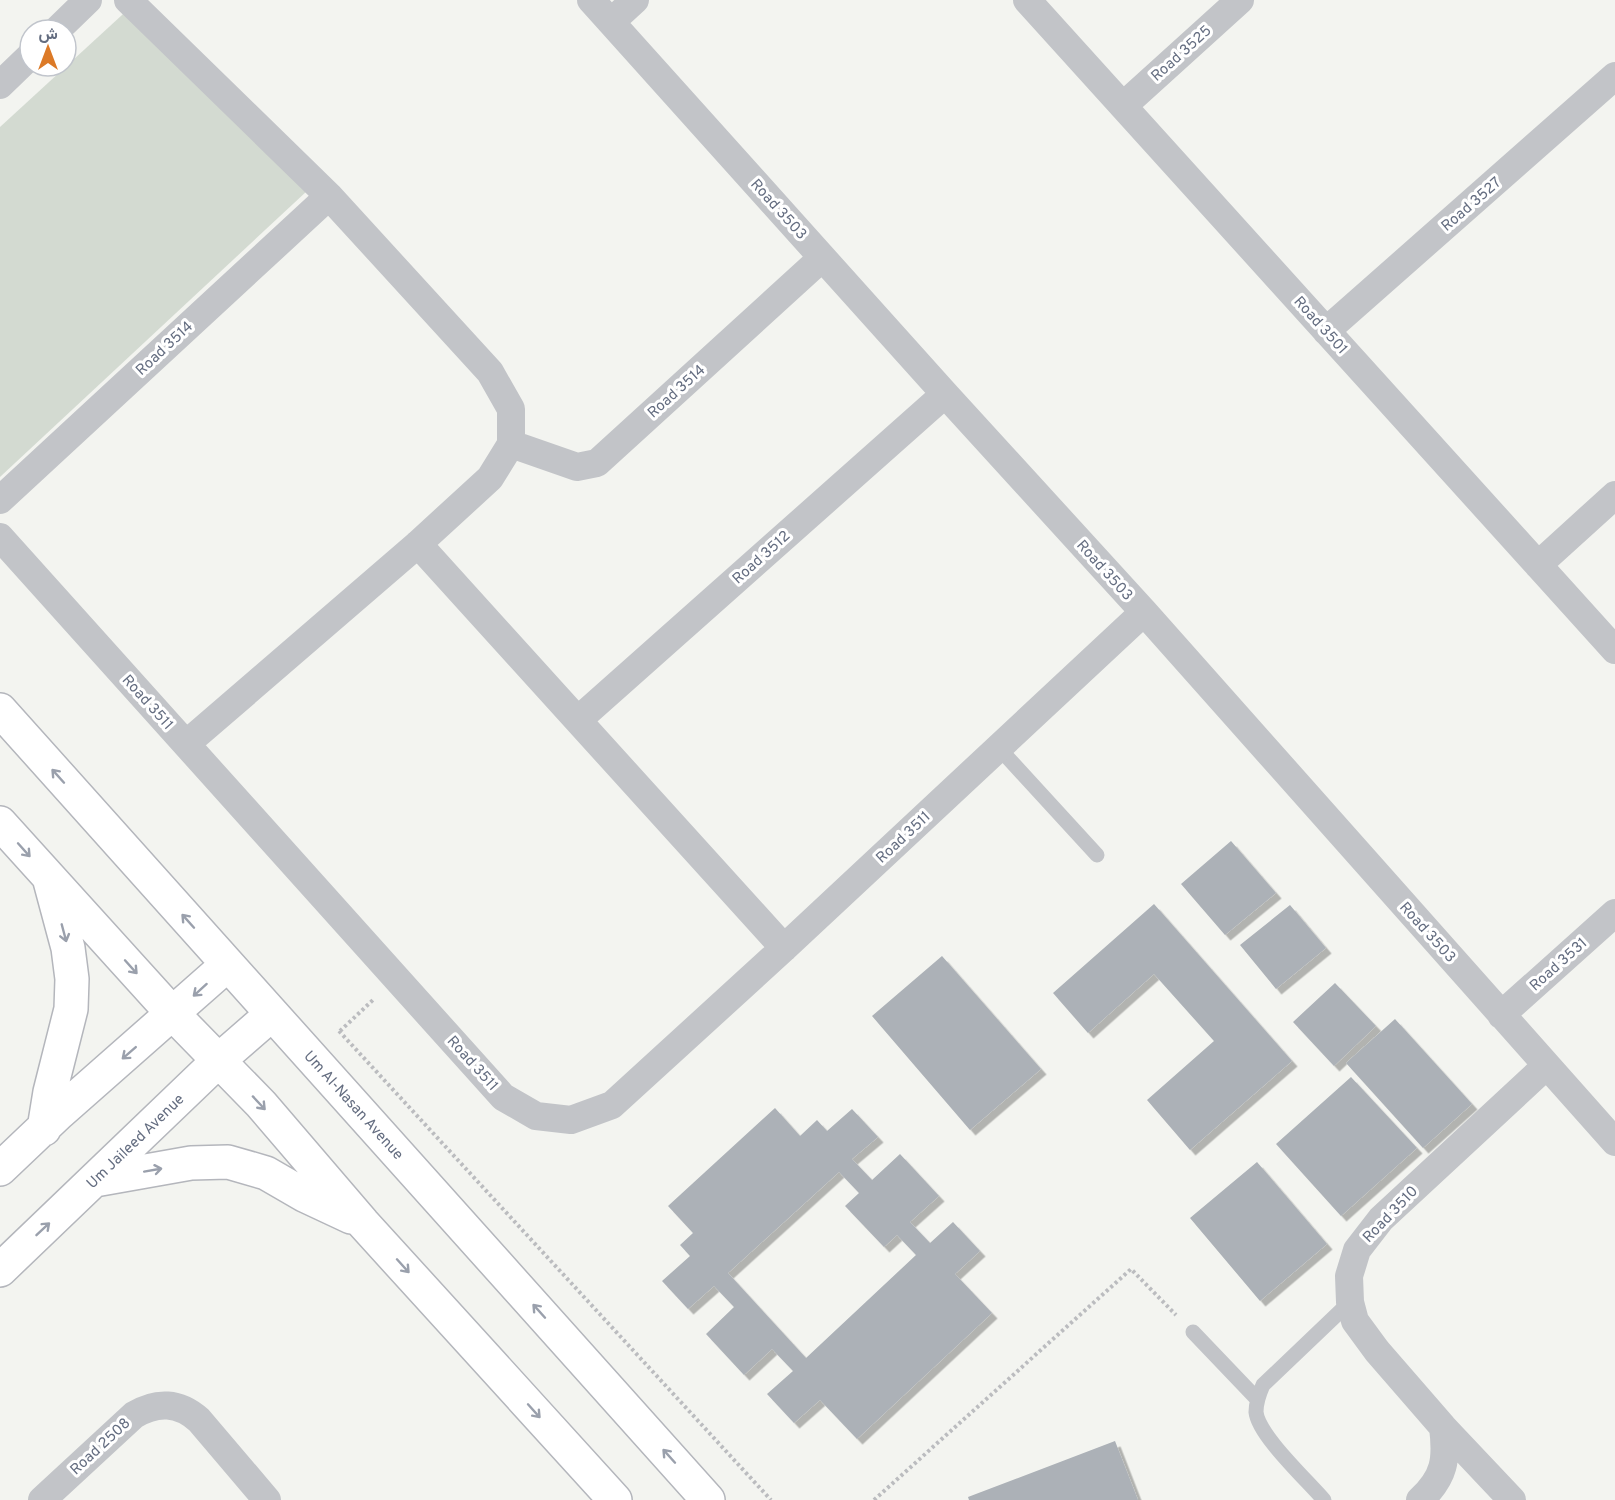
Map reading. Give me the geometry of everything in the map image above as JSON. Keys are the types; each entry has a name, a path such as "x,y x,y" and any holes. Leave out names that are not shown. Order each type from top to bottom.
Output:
{"main road":[{"name":"Um Al-Nasan Avenue","path":"0,710 708,1500"},
{"path":"0,823 173,1014 261,1104 363,1223 615,1500"},
{"path":"44,1129 50,1092 71,1010 72,979 68,948 49,877"},
{"path":"0,1169 227,965"},
{"name":"Um Jaileed Avenue","path":"0,1269 218,1061 272,1014"},
{"path":"95,1180 191,1163 228,1162 266,1173 304,1195 363,1223"}],"street":[{"path":"69,18 88,0"},
{"path":"129,0 329,196 490,372 511,409 511,444 490,478 418,544 186,744"},
{"name":"Road 3503","path":"591,0 1144,612 1615,1142"},
{"path":"611,22 635,0"},
{"name":"Road 3501","path":"1027,0 1615,651"},
{"name":"Road 3525","path":"1122,106 1240,0"},
{"path":"0,85 18,68"},
{"name":"Road 3527","path":"1326,331 1615,76"},
{"name":"Road 3514","path":"0,500 329,196"},
{"name":"Road 3514","path":"511,444 577,467 588,466 605,457 822,258"},
{"name":"Road 3512","path":"578,720 945,394"},
{"path":"1538,565 1615,495"},
{"name":"Road 3511","path":"0,537 503,1097 536,1116 571,1120 612,1105 1144,612"},
{"path":"418,544 784,948"},
{"name":"Road 3531","path":"1501,1015 1615,913"},
{"name":"Road 3510","path":"1512,1500 1443,1427 1377,1351 1355,1321 1350,1302 1349,1276 1357,1250 1381,1219 1546,1066"},
{"name":"Road 2508","path":"42,1500 134,1415 144,1409 167,1404 190,1412 199,1420 267,1500"},
{"path":"1420,1500 1438,1479 1444,1466 1443,1427"}],"lane":[{"path":"998,747 1097,855"},
{"path":"1324,1500 1264,1432 1256,1413 1257,1399 1263,1385 1350,1302"},
{"path":"1193,1332 1257,1399"}],"path":[{"path":"311,1056 396,978"},
{"path":"339,1031 771,1500"},
{"path":"874,1500 1131,1269 1193,1332"}],"shaded area":[{"path":"134,4 307,191 0,477 0,127 53,78 78,78 78,55"}],"building":[{"path":"1231,841 1276,893 1225,935 1181,884"},
{"path":"1154,904 1292,1061 1190,1150 1147,1100 1214,1041 1154,974 1088,1033 1053,993"},
{"path":"1290,905 1326,948 1276,989 1240,945"},
{"path":"942,956 1041,1069 970,1130 872,1016"},
{"path":"1335,983 1376,1026 1334,1066 1293,1022"},
{"path":"1395,1019 1472,1104 1423,1148 1346,1063"},
{"path":"1351,1077 1417,1148 1341,1216 1276,1144"},
{"path":"775,1108 800,1136 817,1120 827,1131 852,1109 878,1137 852,1159 872,1180 900,1154 939,1196 910,1222 930,1243 953,1222 980,1251 955,1274 992,1313 857,1439 820,1400 794,1423 767,1394 793,1371 772,1349 744,1375 706,1334 734,1307 714,1286 688,1309 662,1281 690,1256 680,1245 693,1233 668,1206","holes":["839,1172 859,1193 845,1206 884,1247 897,1235 916,1255 806,1358 728,1273"]},
{"path":"1257,1162 1327,1244 1260,1301 1190,1218"},
{"path":"1115,1441 1138,1500 969,1500 968,1497"}]}
